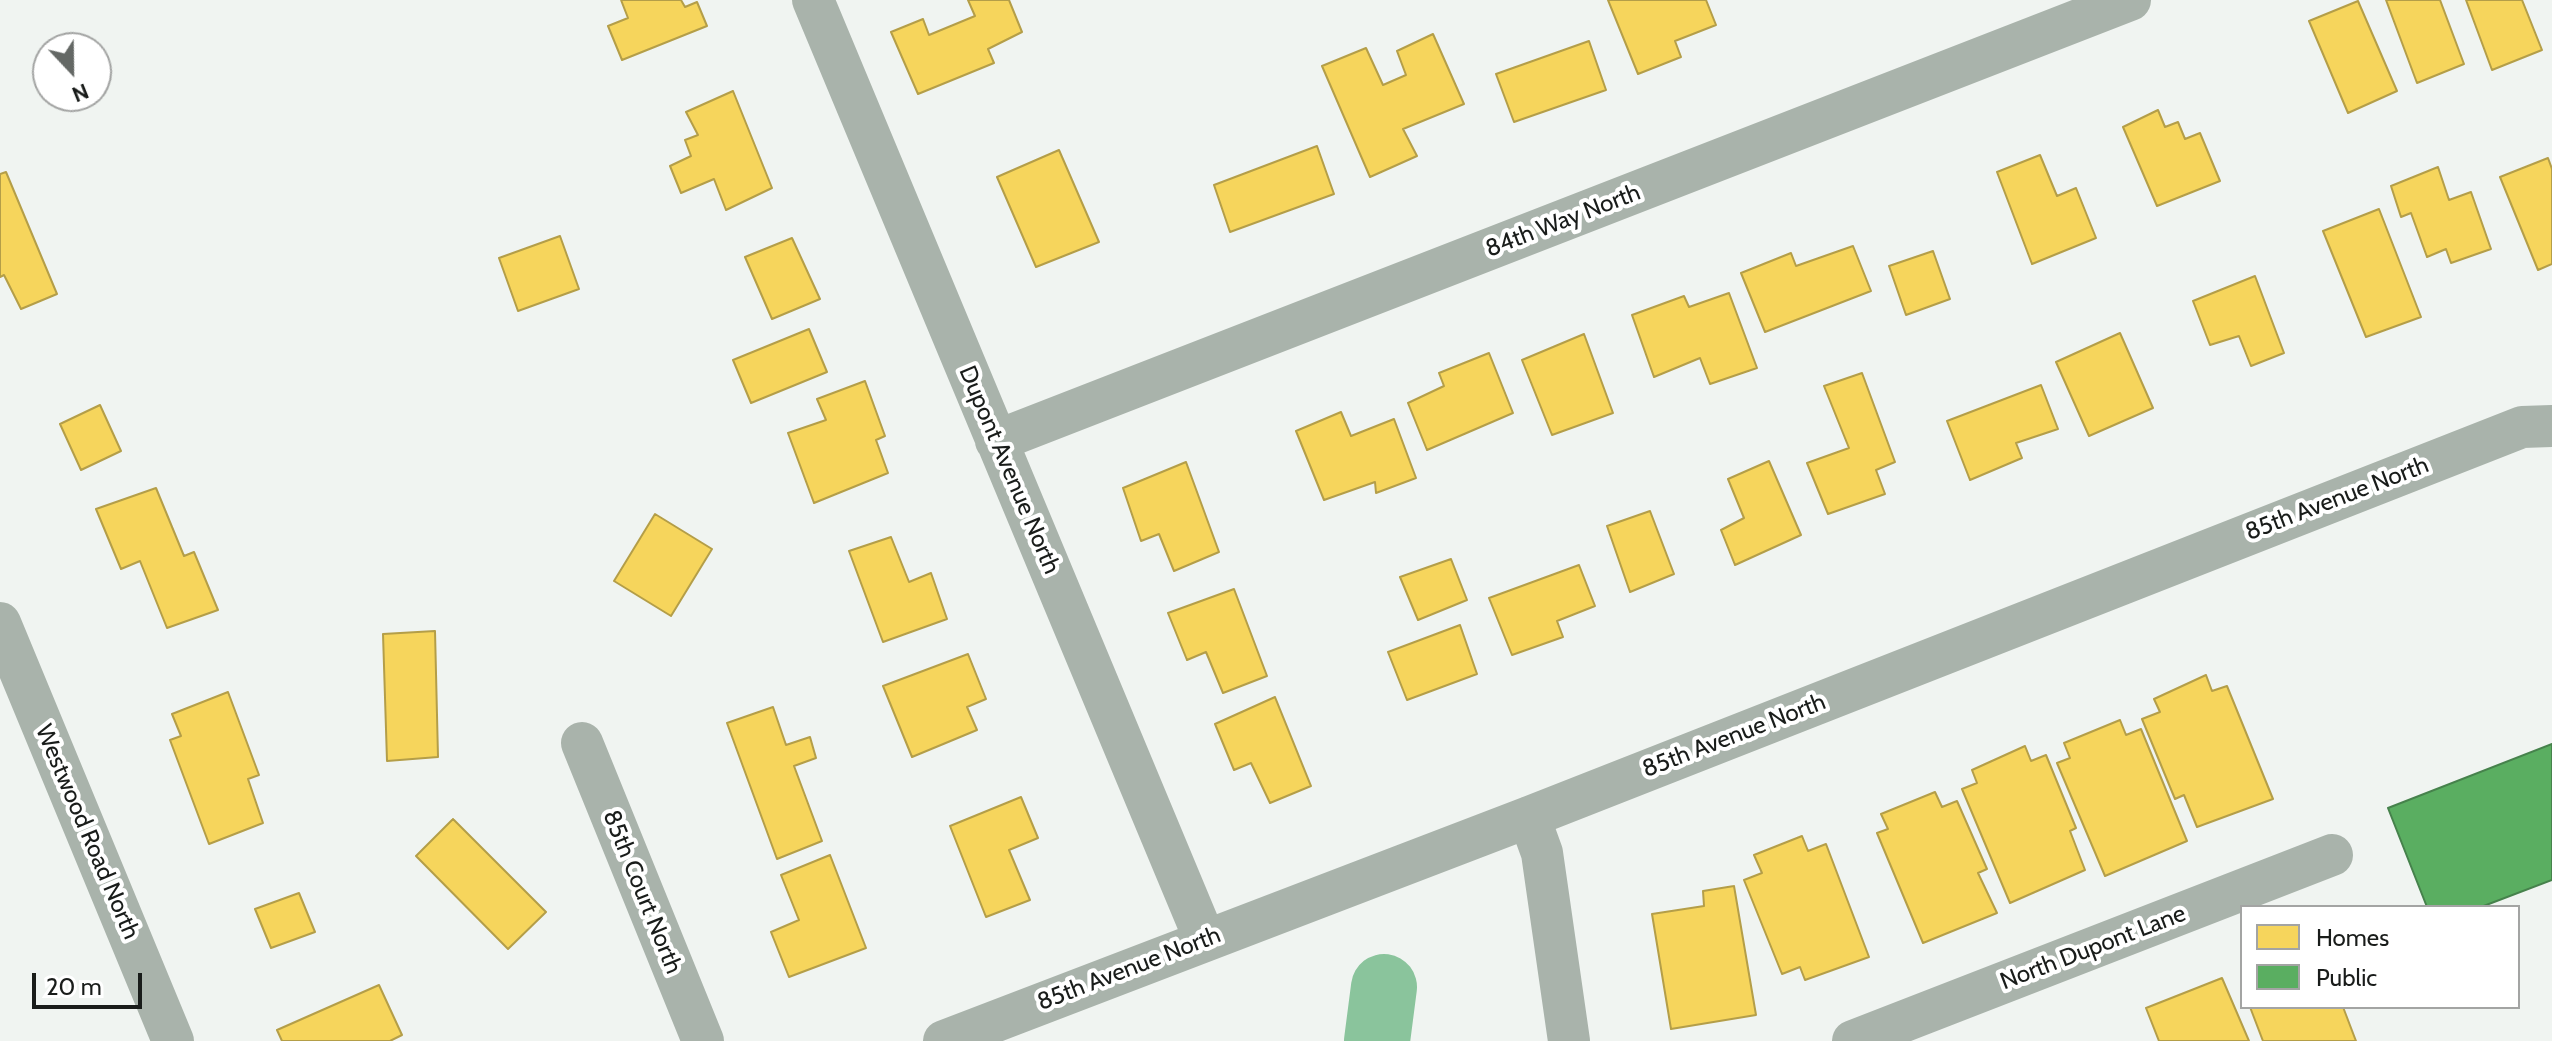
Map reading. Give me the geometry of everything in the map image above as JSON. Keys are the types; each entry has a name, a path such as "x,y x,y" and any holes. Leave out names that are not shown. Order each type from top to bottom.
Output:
{"street":[{"name":"Dupont Avenue North","path":"813,0 1205,940"},
{"name":"84th Way North","path":"996,441 2130,0"},
{"name":"85th Avenue North","path":"944,1041 1529,817 2542,418"},
{"name":"Westwood Road North","path":"0,623 173,1041"},
{"name":"85th Court North","path":"582,743 703,1041"},
{"path":"1529,817 1542,853 1569,1041"},
{"name":"North Dupont Lane","path":"1853,1041 2332,855"}],"building: Homes":[{"path":"621,0 681,0 685,7 697,2 707,26 622,60 608,26 628,18"},
{"path":"968,0 1009,0 1022,32 988,49 994,63 918,94 891,32 923,19 929,35 975,16"},
{"path":"1608,0 1706,0 1716,25 1675,41 1681,57 1638,74"},
{"path":"2386,0 2440,0 2464,64 2417,83"},
{"path":"2466,0 2522,0 2542,50 2492,70"},
{"path":"2358,1 2397,91 2348,113 2309,21"},
{"path":"1433,34 1464,104 1403,129 1417,156 1370,177 1322,66 1366,48 1383,85 1406,75 1397,51"},
{"path":"1589,41 1606,90 1514,122 1496,74"},
{"path":"733,91 772,188 726,210 714,179 681,193 670,166 691,156 685,140 698,135 686,112"},
{"path":"2158,110 2165,127 2178,122 2185,139 2200,133 2220,181 2157,206 2123,127"},
{"path":"1317,146 1334,194 1230,232 1214,185"},
{"path":"1059,150 1099,242 1036,267 997,177"},
{"path":"2040,155 2057,196 2076,188 2096,238 2032,264 1997,172"},
{"path":"2548,158 2552,169 2552,264 2538,270 2500,177"},
{"path":"2438,167 2449,200 2471,192 2491,249 2451,263 2446,249 2427,257 2411,213 2401,217 2391,186"},
{"path":"6,172 57,294 21,309 4,275 0,277 0,174"},
{"path":"2379,209 2421,317 2366,337 2323,231"},
{"path":"560,236 579,289 518,311 499,258"},
{"path":"792,238 820,299 772,319 745,257"},
{"path":"1853,246 1871,291 1765,332 1741,273 1791,253 1796,266"},
{"path":"1933,251 1950,299 1906,315 1889,266"},
{"path":"2255,276 2284,353 2251,366 2239,336 2210,345 2193,301"},
{"path":"1729,293 1757,368 1710,384 1700,358 1654,377 1632,315 1684,296 1689,307"},
{"path":"809,329 827,372 751,403 733,360"},
{"path":"2120,333 2153,408 2089,436 2056,362"},
{"path":"1584,334 1613,413 1552,435 1522,360"},
{"path":"1489,353 1513,413 1427,450 1408,403 1444,386 1439,373"},
{"path":"1862,373 1895,462 1876,470 1885,494 1828,514 1807,463 1849,448 1824,386"},
{"path":"865,381 885,436 876,440 888,473 814,503 788,433 826,420 817,399"},
{"path":"2041,385 2058,429 2016,443 2022,458 1970,480 1947,421"},
{"path":"100,405 121,451 81,470 60,424"},
{"path":"1341,412 1351,436 1394,419 1416,478 1376,493 1375,482 1324,500 1296,431"},
{"path":"1769,461 1801,535 1735,565 1721,530 1744,518 1728,479"},
{"path":"1186,462 1219,552 1174,571 1159,534 1141,541 1123,488"},
{"path":"156,488 184,556 194,552 218,610 167,628 140,561 121,569 96,509"},
{"path":"1650,511 1674,574 1630,592 1607,526"},
{"path":"655,514 712,549 671,616 614,581"},
{"path":"891,537 909,582 931,573 947,619 883,642 849,551"},
{"path":"1451,559 1467,600 1418,620 1400,577"},
{"path":"1579,565 1595,606 1557,621 1563,637 1512,655 1489,598"},
{"path":"1234,589 1267,676 1223,693 1206,652 1187,660 1168,613"},
{"path":"1460,625 1477,674 1407,700 1388,652"},
{"path":"435,631 438,757 387,761 383,634"},
{"path":"968,654 986,699 967,707 977,730 912,757 883,686"},
{"path":"2206,675 2212,691 2227,686 2273,799 2197,827 2184,795 2175,799 2142,719 2160,712 2154,699"},
{"path":"228,692 259,775 248,779 263,823 209,844 170,740 181,736 172,714"},
{"path":"1275,697 1311,786 1270,803 1251,763 1234,770 1215,724"},
{"path":"773,707 786,745 810,737 816,758 794,766 822,841 777,859 727,723"},
{"path":"2120,720 2126,735 2141,729 2187,841 2105,876 2057,763 2070,758 2064,743"},
{"path":"2025,746 2031,761 2046,755 2076,828 2070,831 2085,870 2010,903 1962,789 1977,783 1972,770"},
{"path":"1935,792 1942,807 1957,801 1987,869 1978,873 1997,913 1923,943 1877,833 1888,829 1881,814"},
{"path":"1021,797 1038,838 1009,850 1030,900 986,917 950,826"},
{"path":"453,819 546,912 508,949 416,856"},
{"path":"1802,836 1808,851 1826,844 1869,957 1805,980 1800,967 1782,974 1744,880 1762,873 1754,855"},
{"path":"830,855 866,948 789,977 771,932 799,920 781,875"},
{"path":"1734,886 1756,1015 1671,1029 1652,914 1704,906 1703,891"},
{"path":"299,893 315,932 271,948 255,909"},
{"path":"2222,978 2249,1041 2159,1041 2146,1008"},
{"path":"379,985 402,1035 390,1041 282,1041 277,1030"},
{"path":"2251,1009 2344,1009 2356,1041 2263,1041"}],"building: Public":[{"path":"2552,744 2552,880 2486,905 2426,905 2388,808"}],"waterway":[{"path":"1377,1041 1384,987"}]}
